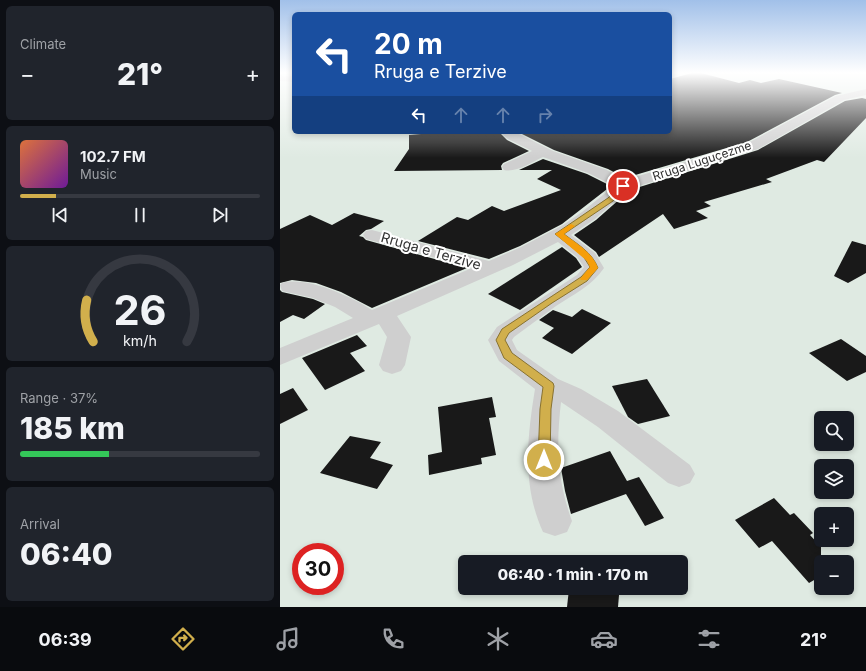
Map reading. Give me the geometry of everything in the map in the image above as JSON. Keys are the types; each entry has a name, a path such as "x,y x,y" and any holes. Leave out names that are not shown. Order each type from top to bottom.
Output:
{"street":[{"name":"Rruga Luguçezme","path":"623,186 753,146 833,101"},
{"path":"510,134 544,151 600,172 616,180 623,186"},
{"path":"509,167 544,151"},
{"name":"Rruga e Terzive","path":"280,357 377,317 490,267 559,234 611,199 623,186"},
{"name":"Rruga e Terzive","path":"372,234 490,267"},
{"path":"559,234 586,254 591,260 594,268 584,279 549,301 505,332 500,340 508,355 549,386 571,396 608,419 679,474"},
{"path":"289,288 302,288 315,292 377,317 393,326 399,337 392,365"},
{"path":"549,386 545,415 545,484 555,521"}],"shaded area":[{"path":"280,101 292,101 292,134 672,134 672,101 866,101 866,607 280,607"}],"building":[{"path":"672,101 823,101 747,142 625,178 608,169 554,150 522,134 672,134"},
{"path":"844,101 866,101 866,118 824,162 817,160 766,179 772,182 704,202 711,206 696,211 708,218 674,229 663,214 599,257 596,252 574,235 596,220 630,190 758,150"},
{"path":"501,134 507,140 529,151 503,163 501,166 502,170 394,171 409,149 409,135"},
{"path":"543,159 587,174 611,186 562,224 520,246 489,259 418,241 457,217 468,220 492,206 504,211 561,190 537,179 552,170 519,170"},
{"path":"354,213 384,221 371,229 366,230 359,236 366,240 467,268 372,308 341,292 316,283 292,280 280,283 280,229 310,215 332,225"},
{"path":"852,241 866,245 866,273 848,283 834,276"},
{"path":"562,247 576,258 582,267 520,310 488,294"},
{"path":"280,290 282,292 313,299 325,304 304,319 293,315 280,322"},
{"path":"582,309 611,323 572,354 542,338 554,328 539,320 553,310 572,317"},
{"path":"357,335 367,346 350,353 365,371 325,390 302,358"},
{"path":"841,339 866,356 866,372 847,381 809,353"},
{"path":"647,379 670,416 638,424 628,417 612,386"},
{"path":"293,388 308,410 280,424 280,394"},
{"path":"492,397 496,417 489,418 496,455 481,458 482,464 429,475 428,455 442,452 438,407"},
{"path":"350,436 381,442 370,458 393,465 377,489 320,473"},
{"path":"610,451 627,481 639,477 664,518 645,526 626,494 571,514 561,468"},
{"path":"774,498 790,515 794,513 813,533 810,535 814,539 814,547 821,547 821,555 814,555 814,580 809,583 772,541 759,548 735,520"},
{"path":"568,595 619,595 618,607 567,607"}],"slow traffic":[{"path":"571,226 559,234 570,244 586,254 591,260 594,268 584,279"}],"route":[{"path":"544,460 546,409 549,386 508,355 500,340 505,332 525,317 584,279 594,268 591,260 586,254 570,244 559,234 611,199 623,186"}]}
